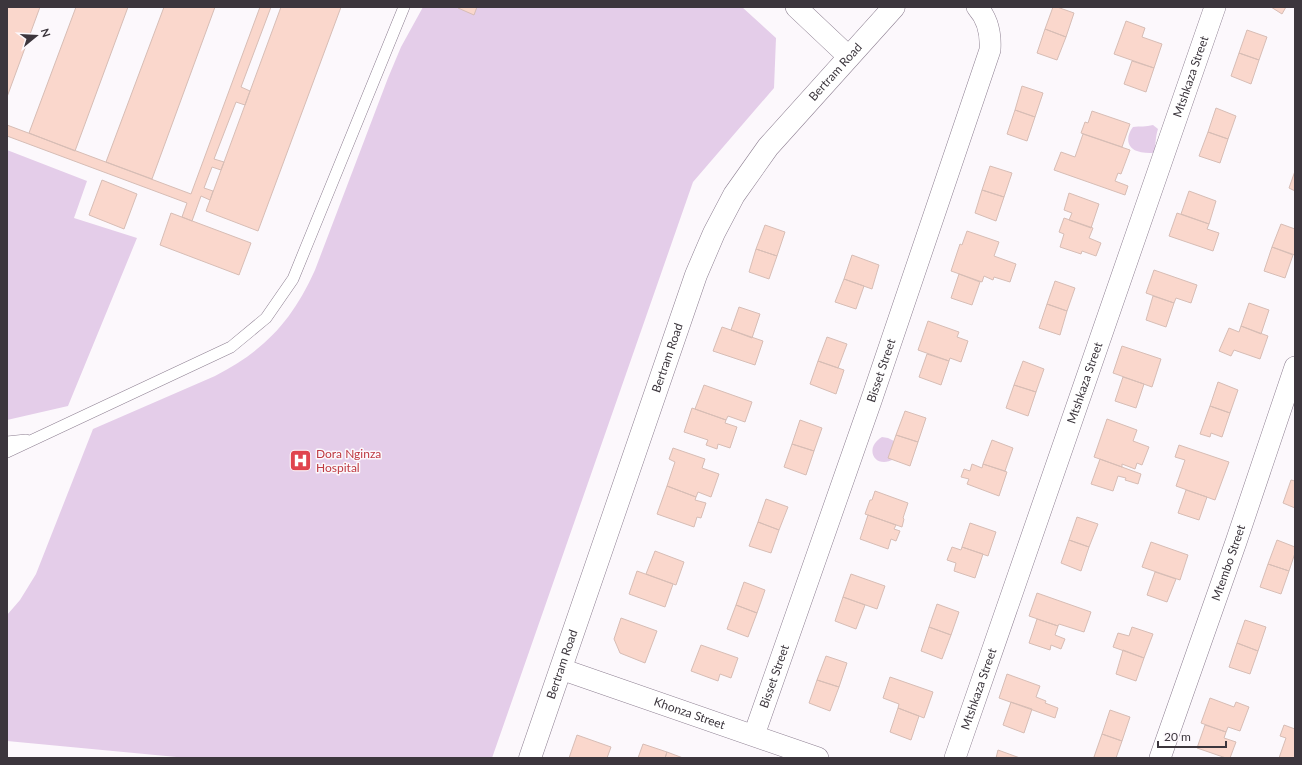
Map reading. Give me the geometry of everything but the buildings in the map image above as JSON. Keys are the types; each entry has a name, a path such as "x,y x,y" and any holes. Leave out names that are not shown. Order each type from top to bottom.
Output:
{"street":[{"path":"796,7 849,57"},
{"name":"Bertram Road","path":"530,758 696,275 714,233 734,195 768,147 894,7"},
{"name":"Bisset Street","path":"754,735 871,401 990,50 991,39 989,28 984,16 977,7"},
{"name":"Mtshkaza Street","path":"955,758 1215,7"},
{"name":"Mtembo Street","path":"1160,758 1295,368"},
{"name":"Khonza Street","path":"561,669 818,758"}],"lane":[{"path":"7,452 231,347 266,318 293,278 404,7"},
{"path":"7,442 36,438"}],"shaded area":[{"name":"Dora Nginza Hospital","path":"423,7 742,7 776,38 774,88 693,182 492,758 187,758 7,741 7,615 20,600 36,574 93,429 215,376 233,366 263,344 286,319 297,304 315,270 388,78 401,47"},
{"path":"1153,125 1158,129 1154,153 1139,152 1133,149 1129,144 1128,137 1133,127"},
{"path":"7,150 87,181 74,218 137,238 68,406 7,420"},
{"path":"882,437 894,441 894,459 887,462 877,460 872,452 876,442"}],"place":[{"name":"Dora Nginza Hospital","path":"301,461"}]}
